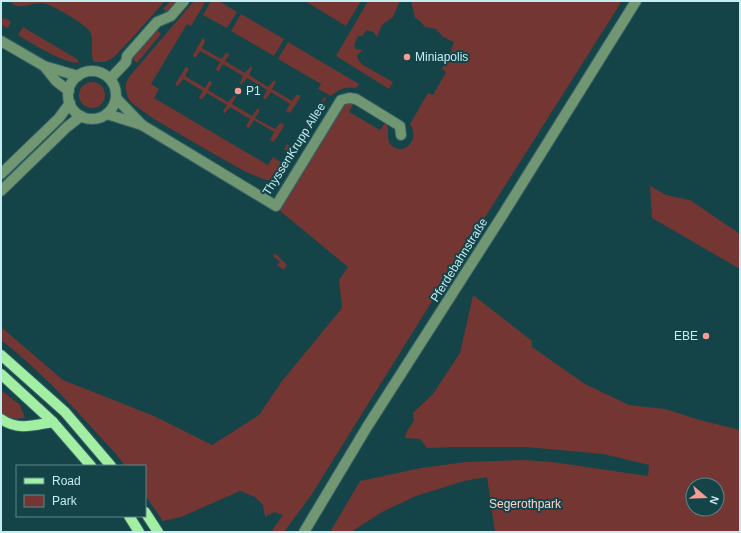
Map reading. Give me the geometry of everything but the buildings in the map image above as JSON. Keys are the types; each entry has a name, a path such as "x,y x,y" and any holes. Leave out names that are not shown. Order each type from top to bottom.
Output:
{"main road":[{"path":"1,355 65,412 110,465"},
{"path":"1,374 53,422 90,465"},
{"path":"1,419 8,424 21,427 53,422"},
{"path":"146,514 158,532"},
{"path":"130,517 139,532"}],"street":[{"path":"110,79 126,62 127,56 157,22 171,16 184,1"},
{"name":"Pferdebahnstraße","path":"304,532 367,427 506,210 636,1"},
{"path":"1,41 44,66 78,76"},
{"path":"44,66 56,80 69,91"},
{"path":"86,72 94,72 102,74 110,79 115,90 116,98 112,108 107,114 96,119 88,119 75,112 70,103 69,91 73,81 78,76 86,72"},
{"name":"ThyssenKrupp Allee","path":"116,98 142,125"},
{"name":"ThyssenKrupp Allee","path":"107,114 142,125 276,206 341,100 349,98 356,99 400,126 401,134"},
{"path":"1,174 58,118 70,103"},
{"path":"1,191 67,127 81,116"}],"green space":[{"path":"9,1 165,1 114,57 105,62 94,62 90,32 82,24 46,4 38,3 16,6"},
{"path":"170,1 177,1 169,14 163,9"},
{"path":"194,1 206,1 191,26 187,24 151,84 159,89 154,98 268,165 273,157 285,165 278,177 273,180 266,180 246,172 219,157 154,119 133,104 128,98 126,83 129,77"},
{"path":"211,1 219,1 237,12 227,28 203,15"},
{"path":"305,1 361,1 346,26"},
{"path":"368,1 400,1 393,17 382,25 377,37 373,32 367,30 362,36 358,36 354,46 356,49 363,50 357,56 363,65 393,82 389,89 336,56"},
{"path":"411,1 622,1 312,494 284,532 271,532 283,515 274,512 265,517 263,505 255,497 240,491 181,517 163,521 146,496 146,465 124,465 117,455 62,395 1,340 1,327 63,380 154,416 212,445 259,415 282,381 342,308 339,280 348,267 279,210 344,104 353,104 349,112 380,130 385,123 388,128 388,137 392,146 402,149 410,144 413,129 410,124 428,93 433,95 446,72 442,69 454,42 443,37 436,29 425,27 415,18"},
{"path":"241,14 284,39 274,56 231,31"},
{"path":"1,18 5,18 11,22 8,28 1,25"},
{"path":"23,27 77,59 79,63 57,57 18,35"},
{"path":"156,29 161,34 137,63 131,58"},
{"path":"204,38 205,41 202,48 221,59 226,53 228,53 229,55 225,61 245,73 251,66 252,68 249,75 268,87 274,80 276,82 272,89 292,101 296,95 300,95 300,98 290,113 286,111 290,104 271,92 266,99 264,99 263,97 267,90 247,78 241,85 240,83 243,76 223,64 219,71 217,71 216,69 220,62 200,51 196,57 193,57 202,39"},
{"path":"288,42 359,84 356,88 349,87 342,89 331,96 318,89 321,84 278,59"},
{"path":"187,67 189,69 185,76 205,88 209,81 211,81 212,83 208,90 228,102 234,95 236,97 232,104 252,116 257,109 259,109 259,112 255,118 275,129 280,123 283,124 284,126 274,142 270,140 274,132 254,120 248,128 246,126 250,119 230,107 224,114 223,111 227,105 207,93 202,99 200,99 199,97 203,91 183,79 178,86 176,85"},
{"path":"92,82 101,86 105,95 101,104 92,108 83,104 79,95 83,86"},
{"path":"324,97 327,98 292,154 284,149 287,144 294,148"},
{"path":"650,186 666,195 690,200 740,234 740,269 652,218"},
{"path":"276,254 287,265 284,270 277,265 280,262 273,256"},
{"name":"Segerothpark","path":"473,295 532,341 532,347 585,384 629,405 665,409 740,430 740,532 495,532 487,477 464,481 416,496 382,512 351,532 330,532 360,481 421,468 466,462 523,460 552,462 648,476 649,465 603,454 526,447 427,448 420,439 405,438 407,431 414,421 413,413 433,394 460,353"},
{"path":"1,390 20,405 25,418 12,418 1,413"}],"place":[{"name":"Miniapolis","path":"407,57"},
{"name":"P1","path":"238,91"},
{"name":"EBE","path":"706,336"}]}
